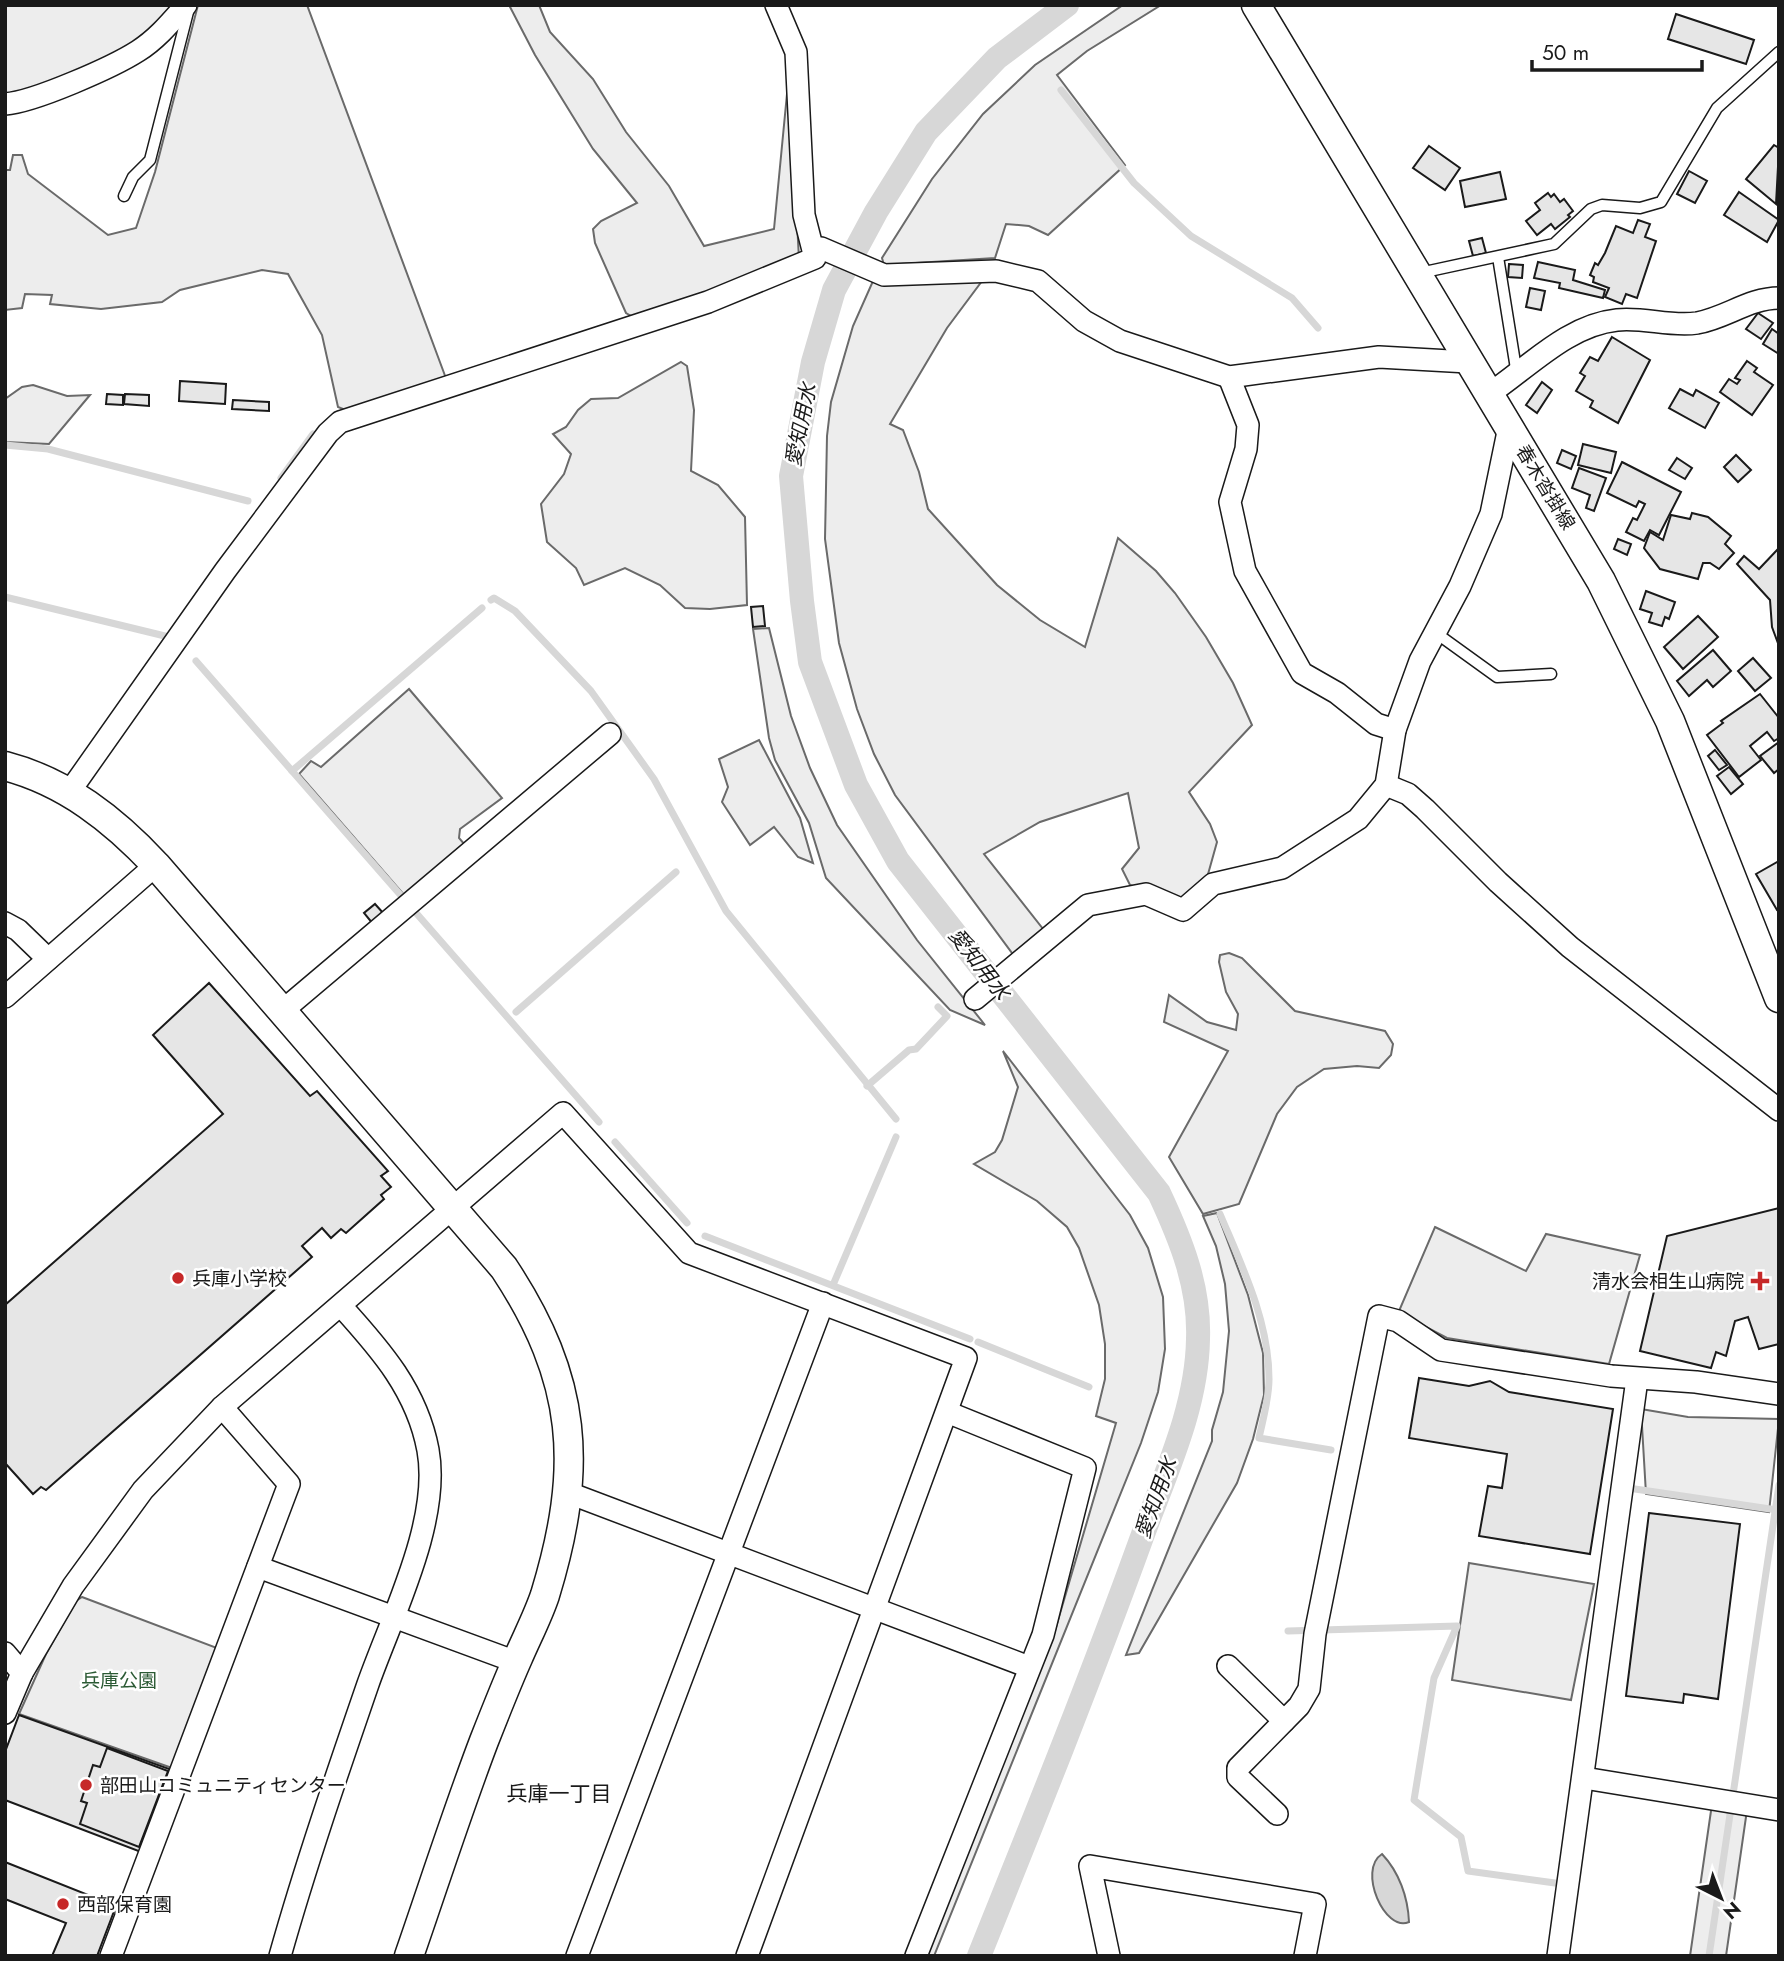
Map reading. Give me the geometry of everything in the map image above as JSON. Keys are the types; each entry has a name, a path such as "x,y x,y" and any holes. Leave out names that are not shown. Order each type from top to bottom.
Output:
{"street":[{"path":"5,104 48,91 137,52 188,5"},
{"path":"70,791 225,571 328,433 340,422 708,302 815,258 804,215 796,52 776,5"},
{"name":"春木沓掛線","path":"1256,5 1601,581 1670,721 1779,998"},
{"path":"821,248 869,271 884,275 996,271 1038,281 1084,321 1121,341 1229,377 1379,357 1468,362"},
{"path":"1489,394 1582,328 1600,322 1621,319 1673,326 1701,322 1748,303 1779,298"},
{"path":"1229,377 1248,425 1246,449 1230,502 1245,571 1303,673 1337,693 1376,724 1395,730"},
{"path":"975,999 1087,905 1146,894 1182,910 1213,884 1282,868 1358,819 1386,785 1395,730 1420,661 1436,633 1490,514 1509,427"},
{"path":"281,1012 610,734"},
{"path":"5,766 70,791 126,833 156,865 455,1209 511,1278 552,1356 562,1387 569,1493 544,1596 466,1787 409,1956"},
{"path":"1386,785 1417,802 1498,882 1588,962 1779,1110"},
{"path":"5,997 156,865"},
{"path":"5,923 18,930 48,959"},
{"path":"5,1713 22,1673 73,1586 143,1490 222,1407 342,1307 563,1113 690,1253 966,1357 877,1608 747,1956"},
{"path":"577,1956 823,1303"},
{"path":"280,1956 306,1863 423,1531 428,1502 429,1453 424,1430 404,1382 342,1307"},
{"path":"1277,1814 1238,1777 1238,1768 1299,1706 1309,1689 1315,1634 1379,1316 1398,1321 1441,1350 1637,1378 1696,1382 1779,1394"},
{"path":"1558,1956 1637,1378"},
{"path":"111,1956 289,1484 222,1407"},
{"path":"916,1956 1043,1635 1085,1468 947,1412"},
{"path":"569,1493 1029,1667"},
{"path":"258,1567 516,1662"},
{"path":"5,1653 22,1673"},
{"path":"1228,1666 1284,1721"},
{"path":"1584,1778 1779,1810"},
{"path":"1109,1956 1090,1866 1315,1904 1305,1956"}],"lane":[{"path":"124,196 133,177 150,160 188,5"},
{"path":"1417,274 1498,257 1519,249 1555,244 1594,208 1617,204 1640,208 1661,202 1717,108 1779,52"},
{"path":"1498,257 1517,376"},
{"path":"1436,633 1497,677 1551,674"}],"shaded area":[{"path":"5,5 175,5 152,34 68,77 5,97"},
{"path":"198,5 307,5 447,381 348,411 338,407 322,335 288,274 262,270 180,290 162,302 101,309 50,304 52,295 25,294 22,308 5,310 5,170 10,170 13,155 22,155 28,174 108,235 136,228 155,172"},
{"path":"509,5 539,5 550,32 593,79 626,132 669,186 704,246 774,229 789,73 799,259 633,317 626,313 595,243 593,229 601,221 637,203 593,149 535,55"},
{"path":"1123,5 1161,5 1087,51 1057,75 1125,165 1048,235 1029,226 1006,224 995,258 884,265 882,258 932,179 983,114 1035,65"},
{"path":"873,281 982,281 947,328 890,424 903,430 919,472 928,509 997,585 1040,620 1085,647 1118,538 1156,571 1175,593 1206,637 1233,683 1252,725 1189,792 1210,824 1217,842 1205,885 1182,904 1130,885 1122,869 1139,848 1128,793 1040,822 984,854 1047,934 1015,957 895,795 874,754 857,709 839,643 825,539 827,436 831,402 853,326"},
{"path":"681,362 687,366 694,410 691,471 718,485 745,517 747,605 710,609 685,608 660,585 625,568 584,585 576,568 547,542 541,504 564,474 571,454 553,434 566,427 578,410 591,399 618,398"},
{"path":"33,385 67,396 90,395 49,444 5,442 5,399 22,387"},
{"path":"769,628 791,716 810,768 837,825 917,940 985,1025 950,1010 826,878 809,823 775,760 769,738 753,629"},
{"path":"409,689 502,798 460,829 459,838 465,845 405,896 299,774 311,761 321,767"},
{"path":"759,740 800,818 813,863 798,857 774,827 750,845 722,802 728,787 719,759"},
{"path":"1229,953 1242,958 1295,1011 1385,1031 1393,1044 1391,1055 1379,1068 1357,1066 1324,1069 1297,1087 1277,1114 1239,1204 1203,1214 1169,1157 1228,1051 1164,1022 1169,995 1207,1022 1236,1030 1238,1014 1226,992 1219,962 1220,955"},
{"path":"1003,1051 1130,1215 1148,1248 1163,1297 1165,1349 1158,1392 1141,1443 934,1956 926,1956 1054,1634 1116,1423 1096,1416 1105,1379 1105,1344 1099,1305 1079,1248 1067,1227 1037,1201 974,1164 995,1152 1002,1140 1018,1087"},
{"path":"1217,1213 1248,1295 1263,1353 1264,1395 1253,1439 1237,1483 1139,1653 1126,1655 1212,1441 1212,1430 1223,1392 1229,1331 1225,1284 1216,1246 1203,1216"},
{"path":"1435,1227 1526,1271 1546,1234 1640,1255 1609,1364 1447,1338 1403,1315 1399,1311"},
{"path":"1641,1409 1688,1417 1779,1419 1769,1512 1646,1494"},
{"path":"1469,1563 1594,1584 1571,1700 1452,1680"},
{"name":"兵庫公園","path":"82,1597 217,1648 172,1768 19,1714 46,1654 76,1601"},
{"path":"1712,1804 1747,1810 1726,1956 1690,1956"},
{"path":"1382,1854 1402,1885 1409,1922 1400,1923 1391,1918 1377,1898 1372,1873 1375,1862"}],"building":[{"path":"1676,14 1754,40 1746,64 1668,39"},
{"path":"1774,145 1779,148 1776,204 1746,179"},
{"path":"1429,146 1460,168 1445,190 1413,168"},
{"path":"1689,171 1707,181 1695,203 1677,194"},
{"path":"1500,172 1506,199 1465,207 1460,181"},
{"path":"1739,192 1779,220 1767,242 1724,215"},
{"path":"1548,193 1551,197 1554,194 1560,202 1564,199 1573,211 1568,215 1570,217 1555,229 1551,224 1537,235 1526,221 1540,210 1535,203"},
{"path":"1638,220 1650,224 1645,237 1656,241 1637,298 1626,294 1622,304 1605,297 1609,288 1593,282 1594,277 1590,275 1595,263 1598,265 1605,253 1616,226 1633,233"},
{"path":"1482,238 1486,253 1473,256 1469,241"},
{"path":"1538,262 1575,270 1573,280 1605,290 1603,298 1559,288 1560,283 1534,278"},
{"path":"1509,264 1523,265 1522,278 1508,277"},
{"path":"1530,288 1545,291 1541,310 1526,307"},
{"path":"1758,313 1773,323 1761,339 1746,329"},
{"path":"1772,329 1779,334 1779,354 1763,344"},
{"path":"1612,337 1650,360 1618,423 1590,407 1593,401 1576,391 1585,376 1580,373 1590,357 1598,361"},
{"path":"1747,361 1757,368 1754,372 1773,385 1752,415 1720,392 1729,379 1737,384 1740,380 1735,378"},
{"path":"180,381 226,384 225,404 179,401"},
{"path":"1542,382 1552,390 1537,413 1526,405"},
{"path":"1680,389 1693,396 1696,390 1719,403 1705,428 1669,408"},
{"path":"107,394 123,395 123,405 106,404"},
{"path":"125,394 149,395 149,406 124,404"},
{"path":"233,400 269,402 269,411 232,409"},
{"path":"1583,444 1616,452 1611,473 1578,465"},
{"path":"1562,450 1576,456 1571,469 1557,463"},
{"path":"1736,455 1751,470 1738,482 1724,467"},
{"path":"1677,458 1692,468 1685,479 1669,470"},
{"path":"1622,462 1681,492 1659,535 1650,530 1644,541 1626,532 1633,518 1637,520 1645,504 1639,501 1636,507 1607,493"},
{"path":"1579,468 1606,478 1594,511 1586,508 1590,495 1572,488"},
{"path":"1692,513 1708,517 1731,536 1725,544 1734,553 1719,569 1710,563 1703,563 1698,579 1660,569 1644,548 1650,532 1663,540 1671,515 1690,519"},
{"path":"1618,539 1631,544 1627,555 1614,549"},
{"path":"1778,549 1779,646 1772,627 1770,600 1737,564 1744,556 1759,569"},
{"path":"1646,591 1675,602 1669,619 1665,617 1662,626 1649,622 1652,613 1640,609"},
{"path":"763,606 765,626 753,627 751,607"},
{"path":"1698,616 1718,637 1683,669 1664,647"},
{"path":"1713,650 1731,671 1713,687 1707,680 1689,696 1677,681"},
{"path":"1753,658 1771,678 1755,691 1738,671"},
{"path":"1760,694 1779,718 1779,738 1774,741 1767,732 1750,746 1761,760 1739,777 1707,735 1723,723 1721,721"},
{"path":"1779,742 1779,769 1774,773 1760,756"},
{"path":"1715,750 1727,765 1719,770 1708,756"},
{"path":"1729,767 1743,784 1731,794 1717,776"},
{"path":"1779,861 1779,909 1777,910 1756,874"},
{"path":"375,904 384,914 373,924 364,913"},
{"path":"209,983 310,1096 317,1091 388,1171 381,1176 391,1187 381,1195 384,1199 346,1233 341,1229 331,1238 322,1228 302,1246 312,1257 46,1490 41,1487 33,1494 5,1463 5,1305 223,1114 153,1035"},
{"path":"1779,1208 1779,1344 1759,1349 1748,1317 1735,1321 1726,1356 1716,1352 1711,1368 1640,1351 1667,1236"},
{"path":"1419,1378 1469,1386 1490,1381 1509,1392 1613,1409 1590,1554 1479,1536 1488,1486 1502,1488 1507,1454 1409,1438"},
{"path":"1649,1513 1740,1524 1718,1699 1684,1694 1683,1703 1626,1696"},
{"name":"部田山コミュニティセンター","path":"19,1715 172,1770 141,1852 5,1800 5,1752"},
{"path":"107,1748 168,1771 139,1847 80,1824 87,1803 81,1801 93,1765 100,1767"},
{"path":"5,1862 116,1906 97,1956 52,1956 66,1923 5,1899"}],"waterway":[{"name":"愛知用水","path":"979,1956 1083,1695 1178,1440 1196,1365 1196,1301 1182,1246 1159,1193 898,861 856,785 810,662 791,476 813,362 834,290 876,212 926,132 997,58 1067,5"},
{"path":"1061,90 1134,183 1191,236 1292,298 1318,328"},
{"path":"281,478 313,434"},
{"path":"5,445 48,449 248,501"},
{"path":"5,597 169,637 172,632"},
{"path":"491,600 494,598 515,611 591,691 654,779 726,911 896,1119"},
{"path":"292,771 482,608"},
{"path":"196,661 404,899"},
{"path":"516,1012 676,872"},
{"path":"417,914 599,1122"},
{"path":"867,1086 909,1050 916,1049 947,1016 938,1007"},
{"path":"833,1285 896,1137"},
{"path":"615,1142 687,1223"},
{"path":"1220,1214 1253,1294 1268,1357 1269,1386 1259,1438 1331,1450"},
{"path":"705,1236 970,1339"},
{"path":"978,1342 1089,1387"},
{"path":"1709,1956 1779,1485"},
{"path":"1635,1489 1777,1510"},
{"path":"1288,1631 1457,1626 1434,1678 1414,1800 1461,1837 1468,1871 1555,1883"}],"place":[{"name":"兵庫小学校","path":"178,1278"},
{"name":"清水会相生山病院","path":"1760,1281"},
{"name":"部田山コミュニティセンター","path":"86,1785"},
{"name":"西部保育園","path":"63,1904"}],"district":[{"name":"兵庫一丁目","path":"559,1794"}]}
